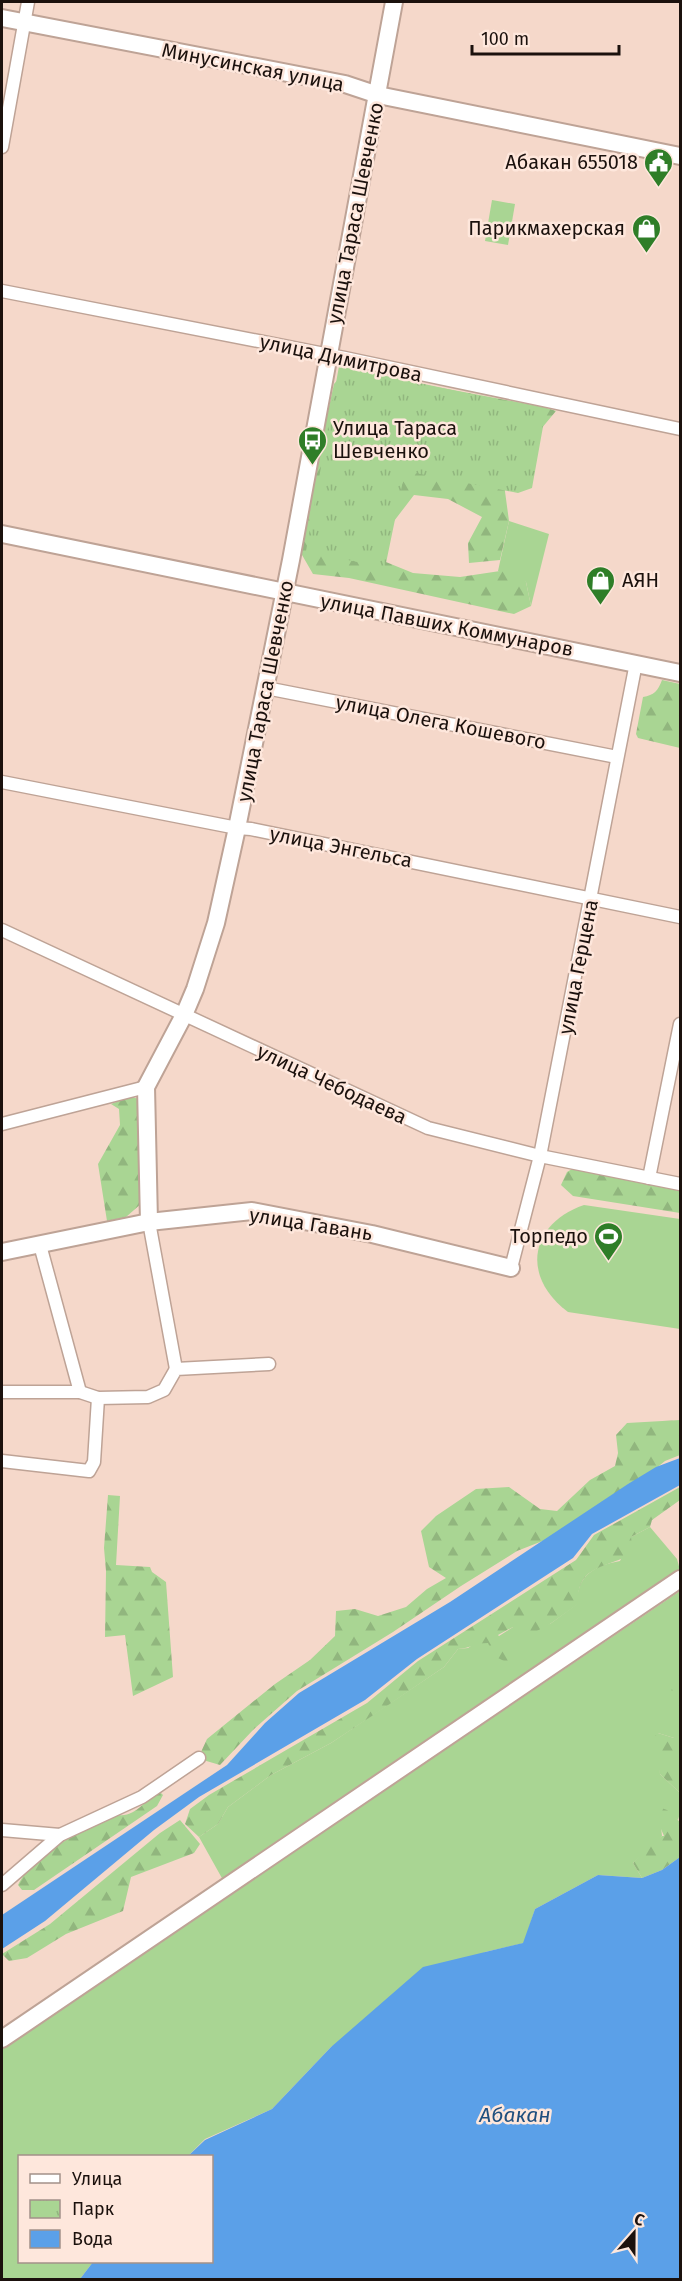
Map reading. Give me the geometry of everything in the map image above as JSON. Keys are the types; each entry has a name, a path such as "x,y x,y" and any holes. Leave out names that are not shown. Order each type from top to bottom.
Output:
{"street":[{"path":"2,147 5,110 28,2"},
{"name":"улица Тараса Шевченко","path":"176,1369 149,1222 146,1087 184,1015 195,989 216,923 285,592 394,2"},
{"name":"Минусинская улица","path":"2,18 345,84 378,95 681,156"},
{"name":"улица Димитрова","path":"2,291 328,355 681,429"},
{"name":"улица Павших Коммунаров","path":"2,534 681,673"},
{"name":"улица Герцена","path":"511,1268 540,1156 636,663"},
{"name":"улица Олега Кошевого","path":"266,688 617,757"},
{"name":"улица Энгельса","path":"2,782 251,829 681,917"},
{"name":"улица Чебодаева","path":"2,930 428,1128 540,1156 681,1184"},
{"path":"649,1178 681,1024"},
{"path":"2,1124 146,1087"},
{"name":"улица Гавань","path":"2,1252 149,1222 252,1211 372,1234 511,1268"},
{"path":"40,1245 80,1392"},
{"path":"2,1392 80,1392 98,1398 148,1397 164,1390 176,1369 269,1364"},
{"path":"2,1461 89,1471 94,1462 98,1398"},
{"path":"2,2039 681,1579"},
{"path":"2,1885 60,1835 142,1797 199,1758"},
{"path":"2,1830 60,1835"}],"green space":[{"path":"492,200 515,204 508,245 485,241"},
{"path":"339,366 546,410 532,488 518,493 405,471 385,568 306,551"},
{"path":"346,370 556,411 504,484 509,521 500,560 469,563 468,543 482,517 448,499 414,495 391,525 381,560 413,573 460,577 514,569 526,582 531,606 514,614 349,578 313,574 298,548 334,384"},
{"path":"509,521 549,534 531,606 526,582 498,571"},
{"path":"662,680 680,684 680,748 638,738 636,734 643,697 655,692"},
{"path":"130,1097 140,1099 142,1203 126,1217 107,1221 98,1164 120,1125 119,1109 111,1104"},
{"path":"572,1169 680,1191 680,1213 573,1196 561,1185 567,1172"},
{"name":"Торпедо","path":"584,1205 680,1219 680,1329 568,1312 553,1298 543,1283 538,1268 538,1252 542,1238 552,1225 566,1214"},
{"path":"680,1420 680,1455 665,1461 639,1482 563,1533 517,1551 297,1691 253,1730 220,1765 203,1760 201,1752 207,1739 275,1684 310,1660 335,1636 336,1611 355,1609 378,1616 406,1607 427,1589 446,1578 429,1567 421,1531 436,1516 476,1489 509,1487 540,1509 557,1511 590,1480 615,1466 618,1453 616,1435 627,1423"},
{"path":"680,1487 680,1500 652,1520 650,1527 631,1537 633,1553 595,1570 582,1581 578,1604 533,1633 513,1627 498,1635 512,1649 508,1663 494,1656 488,1643 458,1649 444,1667 378,1712 331,1743 271,1775 228,1807 218,1824 199,1837 185,1824 190,1809 209,1795 367,1703 418,1661 576,1560 594,1535"},
{"path":"108,1495 120,1496 116,1565 150,1567 152,1572 166,1582 173,1677 133,1696 125,1635 105,1637 104,1548"},
{"path":"650,1527 677,1559 680,1570 223,1880 199,1837 218,1824 228,1807 271,1775 331,1743 444,1667 458,1649 468,1648 475,1643 488,1643 513,1627 550,1624 577,1604 580,1586 589,1574 602,1566 620,1561 631,1537"},
{"path":"680,1591 680,1685 674,1719 674,1738 658,1733 660,1774 680,1793 680,1813 678,1820 659,1808 662,1836 633,1863 642,1878 598,1875 535,1909 524,1943 485,1952 331,2047 272,2109 205,2139 189,2155 18,2155 18,2263 92,2263 80,2279 2,2280 2,2049"},
{"path":"680,1673 680,1793 660,1774 652,1739 658,1733 674,1738 674,1719 662,1702 663,1694 671,1692 676,1675"},
{"path":"158,1790 163,1795 157,1806 34,1890 22,1890 18,1885 31,1866 65,1840 102,1819 133,1812"},
{"path":"659,1807 667,1810 680,1822 680,1857 662,1870 642,1878 633,1863 649,1845 664,1836 658,1822"},
{"path":"180,1820 200,1844 194,1853 131,1877 123,1911 66,1934 27,1958 9,1961 2,1954 50,1924 160,1833"}],"water":[{"path":"680,1458 680,1485 592,1534 573,1558 417,1659 365,1700 199,1797 154,1830 45,1921 2,1949 2,1915 227,1765 265,1723 299,1693 450,1602 628,1484 656,1467"},
{"name":"Абакан","path":"680,1857 680,2279 80,2279 92,2263 213,2263 213,2155 189,2155 205,2140 272,2109 331,2047 423,1967 523,1943 535,1909 598,1875 642,1878 662,1870"}],"place":[{"name":"Абакан 655018","path":"659,188"},
{"name":"Парикмахерская","path":"646,254"},
{"name":"Улица Тараса Шевченко","path":"312,466"},
{"name":"АЯН","path":"601,606"},
{"name":"Торпедо","path":"609,1262"}]}
